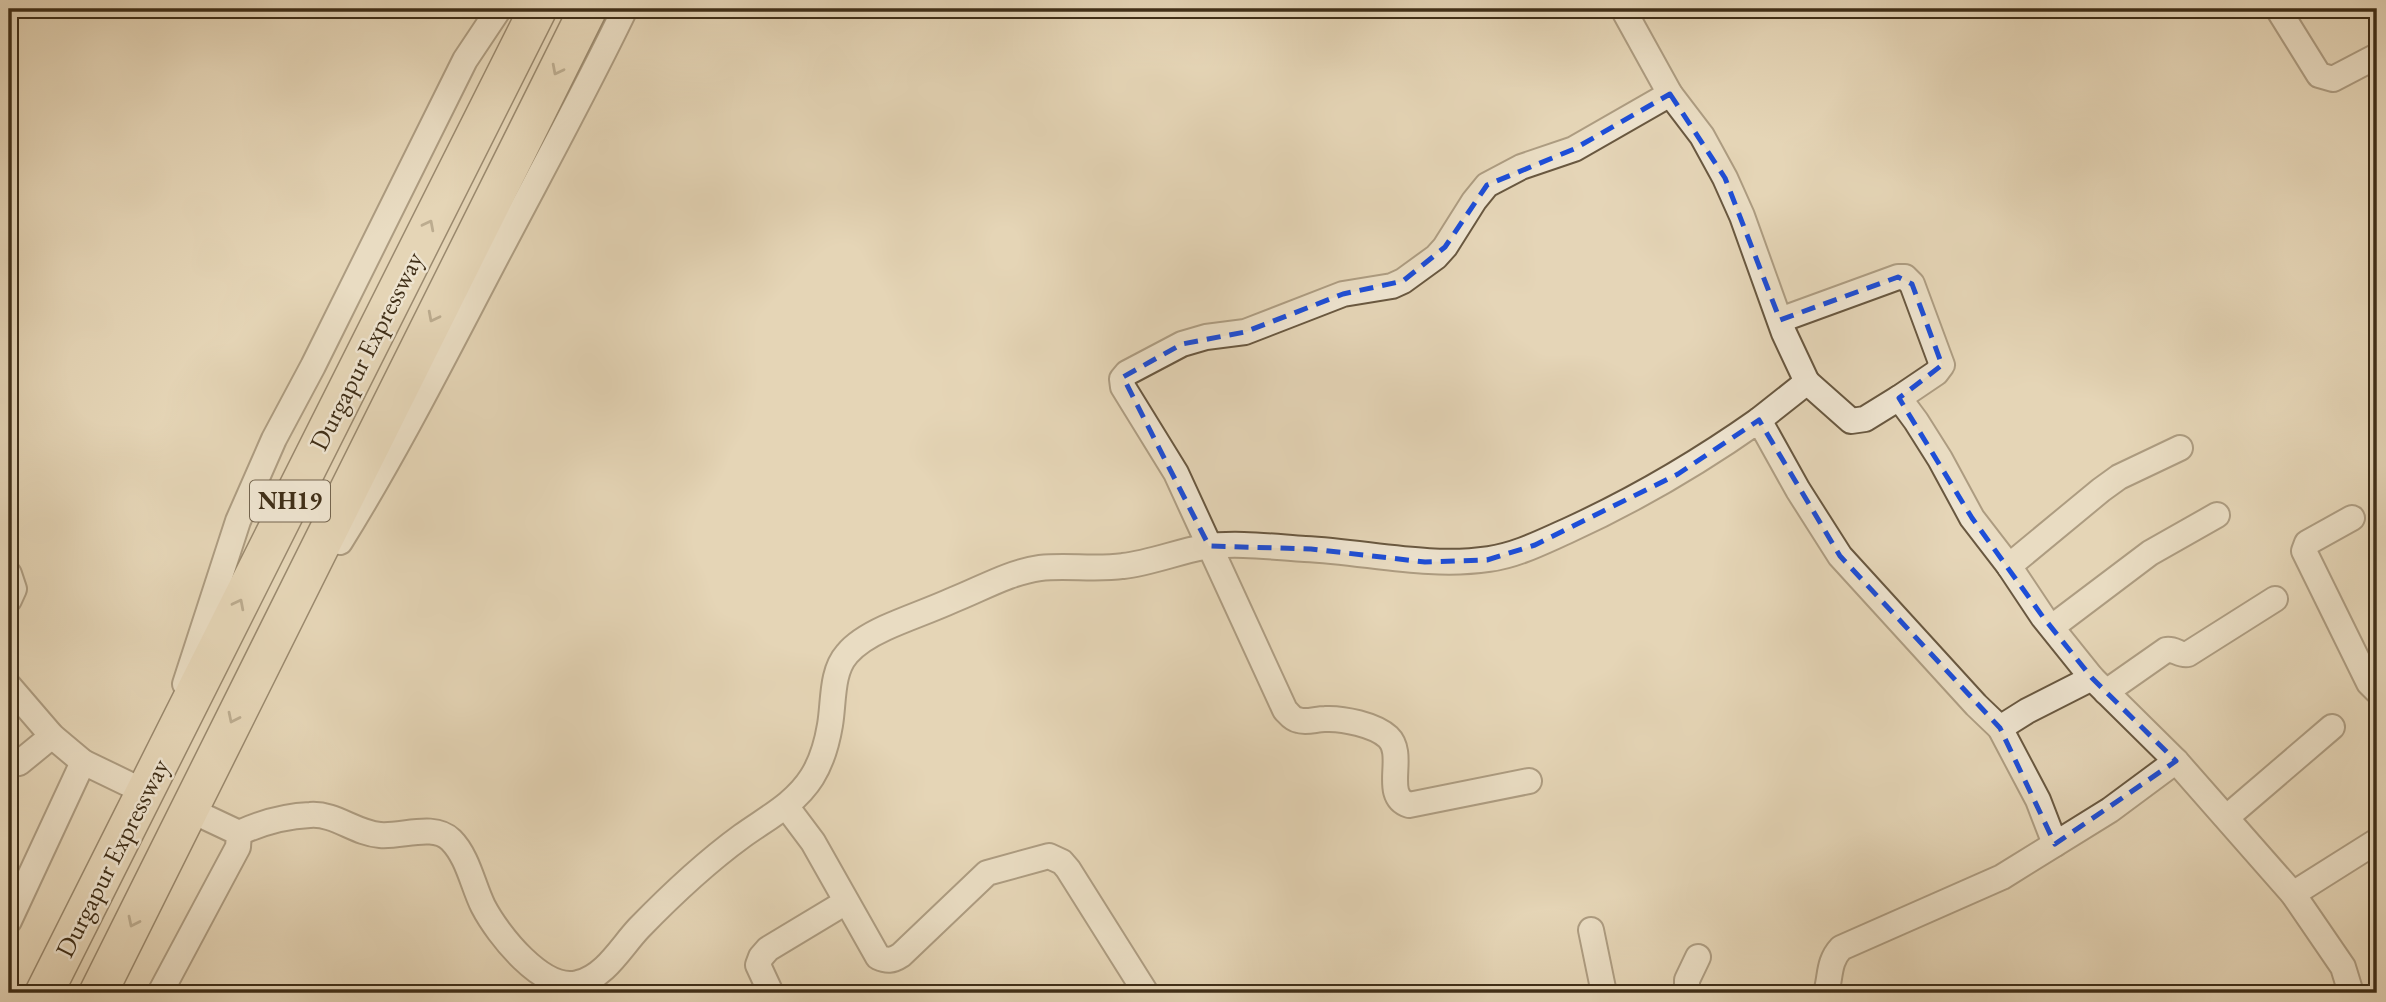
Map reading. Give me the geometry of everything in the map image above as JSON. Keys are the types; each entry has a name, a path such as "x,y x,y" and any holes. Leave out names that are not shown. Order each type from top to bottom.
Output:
{"highway":[{"name":"Durgapur Expressway","path":"44,993 538,9"},
{"name":"Durgapur Expressway","path":"98,993 588,9"}],"street":[{"path":"168,746 216,585 250,490 465,60 499,9"},
{"path":"250,684 369,495 586,90 625,9"},
{"path":"1623,9 1670,94 1702,136 1725,178 1742,216 1780,320 1807,382 1852,421 1865,419 1899,398 1936,373 1942,365 1912,284 1905,277 1898,277 1780,320"},
{"path":"2278,9 2319,75 2325,79 2333,79 2377,56"},
{"path":"1529,781 1416,804 1403,803 1395,792 1396,749 1388,737 1353,722 1296,720 1286,710 1176,473 1124,387 1123,377 1182,344 1206,337 1245,332 1343,294 1383,288 1403,281 1436,257 1445,247 1487,185 1521,167 1573,149 1670,94"},
{"path":"239,833 255,825 317,814 358,830 380,835 442,833 455,844 461,854 485,910 499,931 531,967 574,989 602,970 638,929 694,875 743,835 786,806 810,780 822,760 830,726 834,690 842,662 848,652 882,629 988,585 1035,569 1121,567 1209,546 1311,549 1425,562 1487,560 1510,555 1629,502 1678,474 1759,421 1807,382"},
{"path":"1899,398 1940,459 1972,519 2052,627 2099,685 2176,761 2293,894 2343,967 2351,993"},
{"path":"1759,421 1840,556 2000,728 2038,800 2055,844"},
{"path":"2009,566 2101,489 2119,477 2180,448"},
{"path":"2052,627 2150,553 2217,515"},
{"path":"2352,518 2307,543 2304,551 2369,683 2377,691"},
{"path":"9,574 14,589 9,600"},
{"path":"2000,728 2027,711 2099,685 2166,650 2184,655 2275,599"},
{"path":"9,686 52,736 83,762 145,792"},
{"path":"2227,817 2332,727"},
{"path":"9,764 19,763 52,736"},
{"path":"1826,993 1830,964 1842,948 2002,877 2110,810 2176,761"},
{"path":"9,921 83,762"},
{"path":"786,806 813,842 878,957 886,961 894,960 987,873 1049,856 1062,862 1068,869 1146,993"},
{"path":"188,809 239,833"},
{"path":"160,993 238,847 239,833"},
{"path":"2293,894 2377,841"},
{"path":"771,993 758,965 768,948 846,902"},
{"path":"1591,930 1604,993"},
{"path":"1687,993 1687,980 1698,957"}],"highlighted area":[{"path":"1670,94 1725,178 1780,320 1898,277 1912,284 1942,365 1899,398 1972,518 2043,617 2092,678 2176,761 2055,844 2000,728 1840,556 1759,420 1678,474 1535,545 1487,560 1425,562 1311,549 1209,546 1123,377 1182,344 1245,332 1343,294 1403,281 1445,247 1487,185 1574,149"}]}
